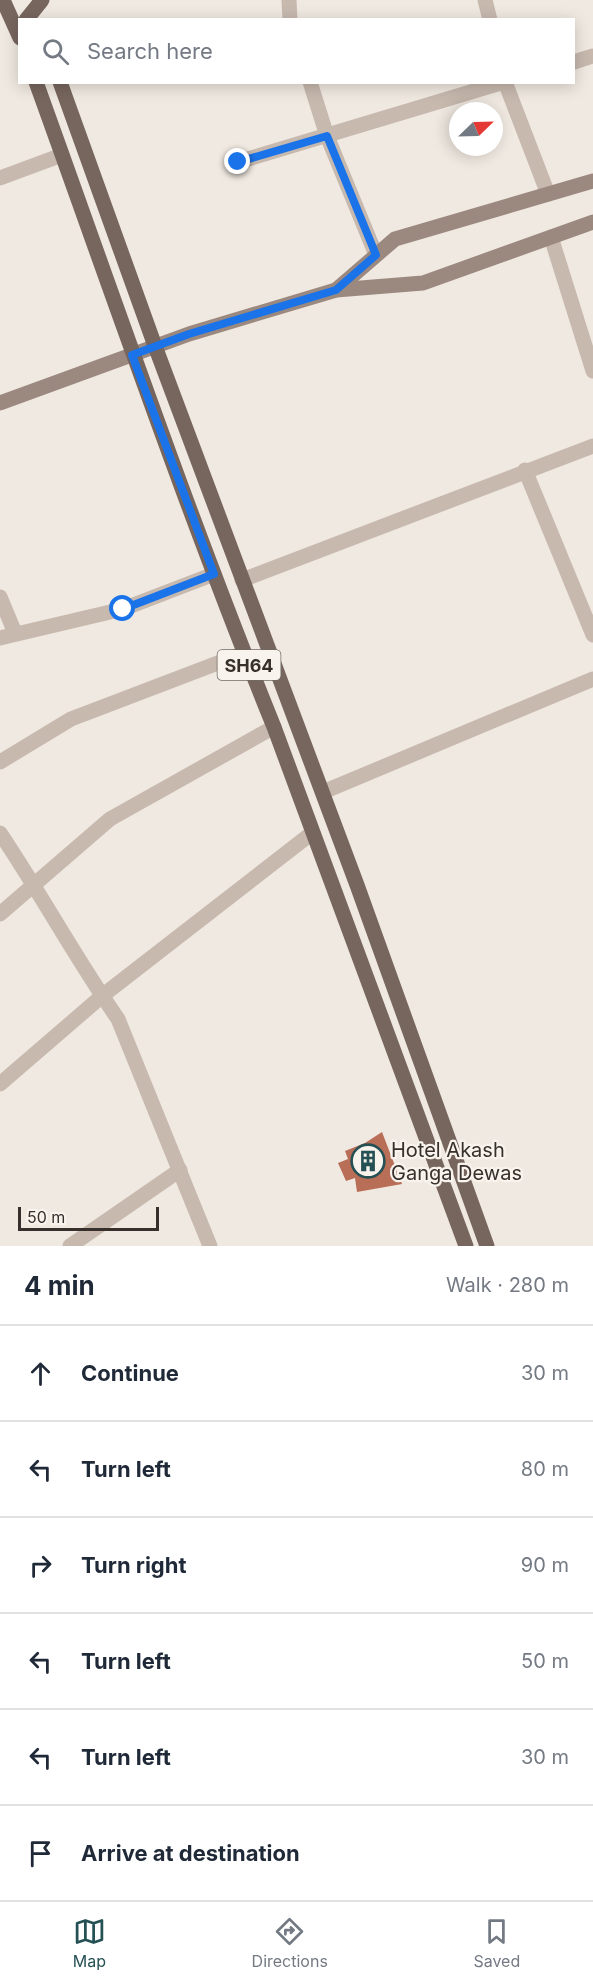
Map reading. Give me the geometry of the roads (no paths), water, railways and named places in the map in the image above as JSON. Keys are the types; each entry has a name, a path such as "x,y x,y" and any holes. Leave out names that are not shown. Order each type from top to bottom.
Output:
{"main road":[{"path":"3,0 28,18"},
{"name":"SH64","path":"37,84 132,355 274,727 466,1246"},
{"name":"SH64","path":"61,84 155,346 323,792 487,1246"},
{"path":"335,894 357,885"},
{"path":"400,1067 420,1060"}],"street":[{"path":"289,0 290,18"},
{"path":"485,0 490,18"},
{"path":"575,61 593,56"},
{"path":"311,84 327,136 376,255"},
{"path":"238,162 498,84"},
{"path":"506,84 548,194"},
{"path":"0,178 62,154"},
{"path":"336,290 395,239 593,181"},
{"path":"0,403 189,334 336,290 423,283 593,222"},
{"path":"551,237 593,371"},
{"path":"242,580 525,470 593,446"},
{"path":"525,470 593,635"},
{"path":"0,597 7,636 123,609 214,574"},
{"path":"0,762 71,719 244,653"},
{"path":"323,792 593,679"},
{"path":"0,914 110,819 274,727"},
{"path":"0,833 118,1019 210,1246"},
{"path":"0,1084 102,996 312,833"},
{"path":"70,1246 180,1170"}],"place":[{"name":"Hotel Akash Ganga Dewas","path":"368,1161"}]}
